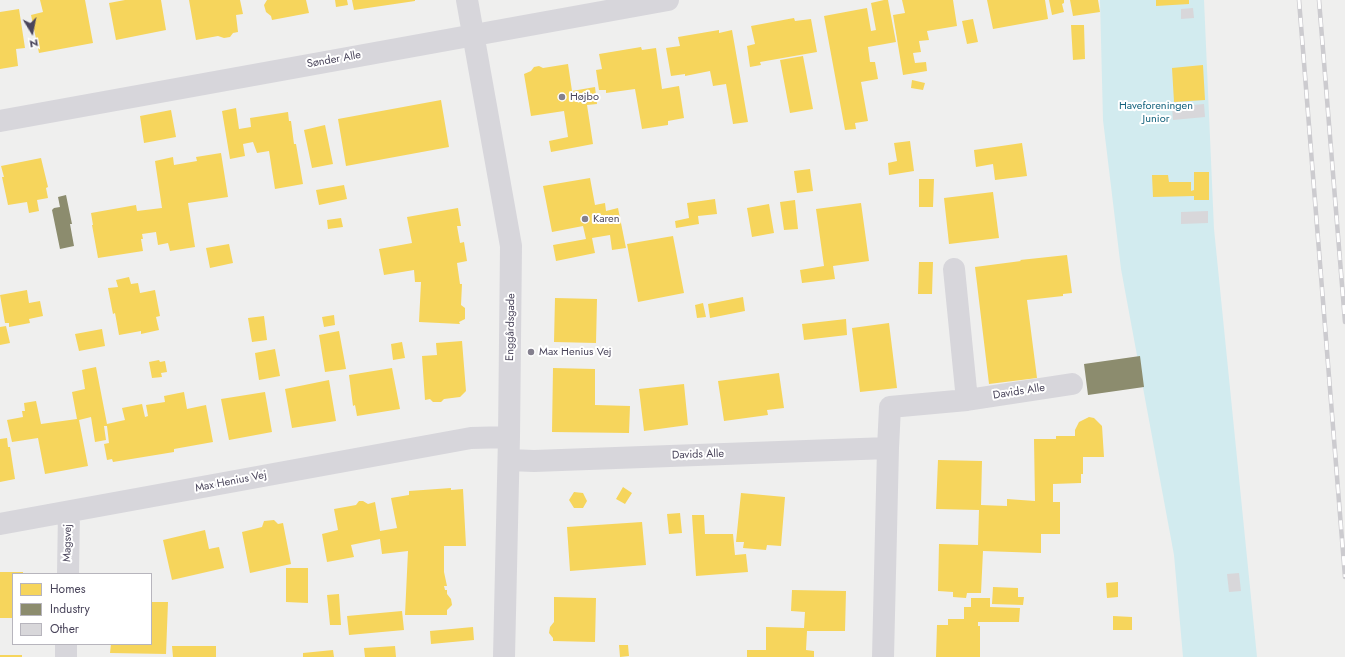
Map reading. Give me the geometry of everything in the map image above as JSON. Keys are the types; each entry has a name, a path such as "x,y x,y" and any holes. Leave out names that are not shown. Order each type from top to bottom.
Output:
{"street":[{"name":"Enggårdsgade","path":"467,0 511,246 509,437 504,657"},
{"name":"Sønder Alle","path":"0,121 473,34 668,0"},
{"path":"954,268 967,400"},
{"name":"Davids Alle","path":"883,657 890,407 967,400 1072,384"},
{"name":"Max Henius Vej","path":"0,524 471,438 509,437"},
{"name":"Davids Alle","path":"508,460 534,461 888,448"},
{"name":"Magsvej","path":"68,573 69,512"},
{"path":"66,645 66,657"}],"green space":[{"name":"Haveforeningen Junior","path":"1100,0 1204,0 1214,229 1257,657 1183,657 1174,555 1121,269 1103,120"}],"building: Homes":[{"path":"40,0 85,0 93,43 39,53 31,15 43,12"},
{"path":"125,0 161,0 166,30 116,40 109,3"},
{"path":"189,0 240,0 243,14 236,15 238,32 233,33 230,37 224,38 218,36 196,40"},
{"path":"267,0 306,0 309,13 272,20 271,16 266,12 264,5"},
{"path":"335,0 347,0 348,5 336,7"},
{"path":"352,0 415,0 415,1 354,10"},
{"path":"888,0 896,42 868,47 870,62 875,62 878,79 861,82 868,121 855,123 856,129 845,130 824,16 867,8 871,31 876,30 871,3"},
{"path":"902,0 953,0 957,26 927,31 929,40 919,41 921,52 913,53 915,63 926,62 927,71 903,75 893,15 905,13"},
{"path":"987,0 1045,0 1048,19 993,29"},
{"path":"1049,0 1064,0 1064,3 1062,4 1064,12 1052,15"},
{"path":"1070,0 1098,0 1100,12 1073,16"},
{"path":"1156,0 1189,0 1189,4 1156,6"},
{"path":"19,9 25,48 16,49 18,66 0,69 0,12"},
{"path":"794,18 795,21 811,19 817,52 760,62 761,65 750,67 747,46 755,44 751,26"},
{"path":"973,19 978,42 967,44 962,21"},
{"path":"1071,25 1084,25 1085,59 1073,60"},
{"path":"719,30 719,33 732,30 748,122 733,124 726,84 713,86 710,71 685,76 685,74 671,76 666,48 680,46 678,37"},
{"path":"641,47 642,50 656,48 662,89 679,86 684,118 668,121 668,125 642,129 635,89 606,93 606,90 599,90 596,70 602,69 599,54"},
{"path":"803,56 813,109 790,113 780,60"},
{"name":"Højbo","path":"568,64 572,91 595,87 597,104 587,105 593,144 551,152 549,141 568,137 564,111 531,116 524,74 531,71 534,67 539,66 543,68"},
{"path":"1203,65 1205,100 1174,102 1172,68"},
{"path":"912,80 925,83 923,90 911,88"},
{"path":"441,100 449,147 346,166 338,119"},
{"path":"236,108 239,129 251,127 250,118 288,112 289,121 291,121 294,144 296,144 303,184 275,189 269,151 257,153 253,142 243,144 245,156 230,159 222,111"},
{"path":"171,110 176,137 144,143 140,116"},
{"path":"325,125 333,164 312,168 304,130"},
{"path":"910,141 914,171 889,175 888,163 897,161 894,143"},
{"path":"1022,143 1027,176 995,180 993,164 976,167 974,150"},
{"path":"221,153 228,197 188,203 195,247 170,251 168,243 158,245 156,232 142,234 143,239 141,239 143,251 98,258 91,213 136,205 137,211 162,208 155,161 173,157 174,165 197,161 196,157"},
{"path":"41,158 48,187 46,188 48,198 37,200 39,211 29,213 27,202 8,205 1,166"},
{"path":"810,169 813,191 797,193 794,171"},
{"path":"1194,172 1209,172 1209,200 1194,200 1194,196 1153,197 1152,175 1168,175 1169,182 1191,182 1191,191 1194,190"},
{"name":"Karen","path":"590,178 595,205 605,203 606,211 618,208 626,248 612,250 610,235 592,238 595,253 556,261 553,245 586,239 583,226 552,232 543,186"},
{"path":"919,179 934,179 933,207 919,207"},
{"path":"344,185 347,199 319,205 316,190"},
{"path":"993,192 999,238 949,244 944,198"},
{"path":"715,199 717,214 698,216 699,224 676,228 675,221 689,218 687,203"},
{"path":"795,200 798,229 784,230 780,202"},
{"path":"861,203 869,261 833,266 835,279 802,283 800,270 824,266 816,209"},
{"path":"769,204 774,233 752,237 747,208"},
{"path":"458,208 461,226 457,226 460,243 464,242 467,261 457,263 460,284 462,284 461,305 465,308 465,319 459,322 460,324 419,322 421,282 415,282 414,270 384,275 379,249 412,243 407,217"},
{"path":"341,218 343,227 328,229 327,220"},
{"path":"673,236 684,293 638,302 627,244"},
{"path":"229,244 233,263 210,268 206,248"},
{"path":"1067,255 1072,293 1063,294 1063,296 1027,300 1037,378 989,384 975,267"},
{"path":"919,262 933,262 932,294 918,294"},
{"path":"129,277 131,284 138,283 140,293 155,290 160,316 156,317 159,330 141,334 141,331 119,335 108,288 118,287 116,280"},
{"path":"27,290 29,303 40,301 43,316 29,319 30,323 9,327 9,323 5,323 0,295"},
{"path":"743,297 745,311 710,318 708,304"},
{"path":"555,298 597,299 596,343 554,342"},
{"path":"703,303 706,317 697,318 695,305"},
{"path":"334,315 335,325 324,327 322,317"},
{"path":"264,316 267,340 252,342 248,318"},
{"path":"846,319 847,335 804,340 802,324"},
{"path":"889,323 897,388 860,392 852,328"},
{"path":"6,326 10,343 0,345 0,327"},
{"path":"102,329 105,346 79,351 75,334"},
{"path":"339,331 346,369 325,372 319,335"},
{"path":"462,341 466,391 460,397 444,399 441,402 433,402 430,399 425,400 422,356 437,355 436,343"},
{"path":"402,342 405,358 393,360 391,344"},
{"path":"275,349 280,376 259,380 255,353"},
{"path":"159,360 160,362 165,361 167,372 161,373 162,377 152,378 149,362"},
{"path":"96,367 107,424 125,420 122,408 142,404 145,417 148,416 146,405 165,402 164,396 184,392 187,409 206,405 213,442 174,449 174,452 113,462 112,459 107,460 104,444 109,443 107,426 104,426 106,440 95,442 91,417 79,420 88,466 45,474 38,438 12,442 7,420 23,417 22,411 25,411 24,403 36,401 41,424 77,419 72,392 85,389 82,370"},
{"path":"392,368 400,409 357,416 355,405 353,406 349,375"},
{"path":"553,368 595,369 595,405 630,406 629,433 552,432"},
{"path":"779,373 784,408 767,410 768,415 724,421 718,381"},
{"path":"329,380 336,421 292,428 285,389"},
{"path":"684,384 688,425 644,431 639,389"},
{"path":"265,392 272,432 229,440 221,399"},
{"path":"1089,417 1094,418 1102,426 1104,457 1083,457 1083,474 1081,474 1081,483 1053,484 1053,502 1060,502 1060,534 1041,534 1041,553 983,551 981,593 967,593 966,598 953,597 953,592 938,591 939,544 978,545 979,510 936,509 938,460 982,461 981,505 1007,506 1007,499 1035,501 1034,439 1056,439 1056,436 1075,436 1075,430 1079,422"},
{"path":"7,438 8,447 10,447 15,479 0,482 0,439"},
{"path":"623,487 632,493 625,504 616,499"},
{"path":"451,488 451,490 463,489 466,546 444,546 444,572 447,586 444,586 451,599 452,605 447,610 447,615 405,615 408,551 382,554 380,539 351,545 354,557 327,562 322,534 338,530 334,509 356,505 359,501 363,501 368,504 375,502 380,531 397,528 391,498 409,495 409,491"},
{"path":"574,492 583,493 587,501 583,508 574,508 569,500"},
{"path":"741,493 785,497 781,546 767,545 766,550 743,548 744,542 736,542"},
{"path":"680,513 682,533 669,534 667,514"},
{"path":"692,515 704,515 705,534 733,534 735,555 746,554 748,572 696,576"},
{"path":"274,520 278,524 283,523 291,564 250,573 242,532 262,527 264,521"},
{"path":"642,522 646,565 570,571 567,527"},
{"path":"205,530 209,549 219,547 224,568 172,580 163,540"},
{"path":"286,568 308,568 308,603 286,602"},
{"path":"0,572 23,572 12,573 12,618 0,618"},
{"path":"1118,582 1118,597 1107,598 1106,583"},
{"path":"993,587 1018,588 1018,597 1024,597 1023,605 992,604"},
{"path":"792,590 846,591 845,631 807,631 806,650 814,651 814,657 747,657 747,650 766,650 766,627 804,628 805,612 791,611"},
{"path":"339,594 341,625 330,625 327,595"},
{"path":"554,597 596,598 595,642 553,641 553,638 549,633 550,627 554,622"},
{"path":"971,598 990,598 990,607 1020,608 1019,622 978,622 978,626 980,626 980,657 936,657 937,625 948,625 948,619 964,619 964,607 971,607"},
{"path":"152,602 168,602 166,654 110,653 111,645 152,645"},
{"path":"402,611 404,630 349,635 347,616"},
{"path":"1113,616 1132,617 1132,630 1113,630"},
{"path":"473,627 474,640 431,644 430,631"},
{"path":"619,645 628,645 629,656 620,657"},
{"path":"172,646 216,646 216,657 173,657"},
{"path":"395,646 396,657 365,657 364,648"},
{"path":"333,650 334,657 303,657 303,653"},
{"path":"0,655 22,655 22,657 0,657"}],"building: Industry":[{"path":"66,195 72,224 70,224 74,246 60,249 52,210 60,207 58,197"},
{"path":"1140,356 1144,387 1088,395 1084,364"}],"building: Other":[{"path":"1193,8 1194,18 1181,19 1181,9"},
{"path":"1204,104 1205,117 1173,120 1172,107"},
{"path":"1208,211 1208,223 1181,224 1181,212"},
{"path":"1239,573 1241,591 1229,592 1227,574"}],"railway":[{"path":"1299,0 1345,577"},
{"path":"1319,0 1345,322"}],"place":[{"name":"Højbo","path":"562,97"},
{"name":"Karen","path":"585,219"},
{"name":"Max Henius Vej","path":"531,352"}]}
